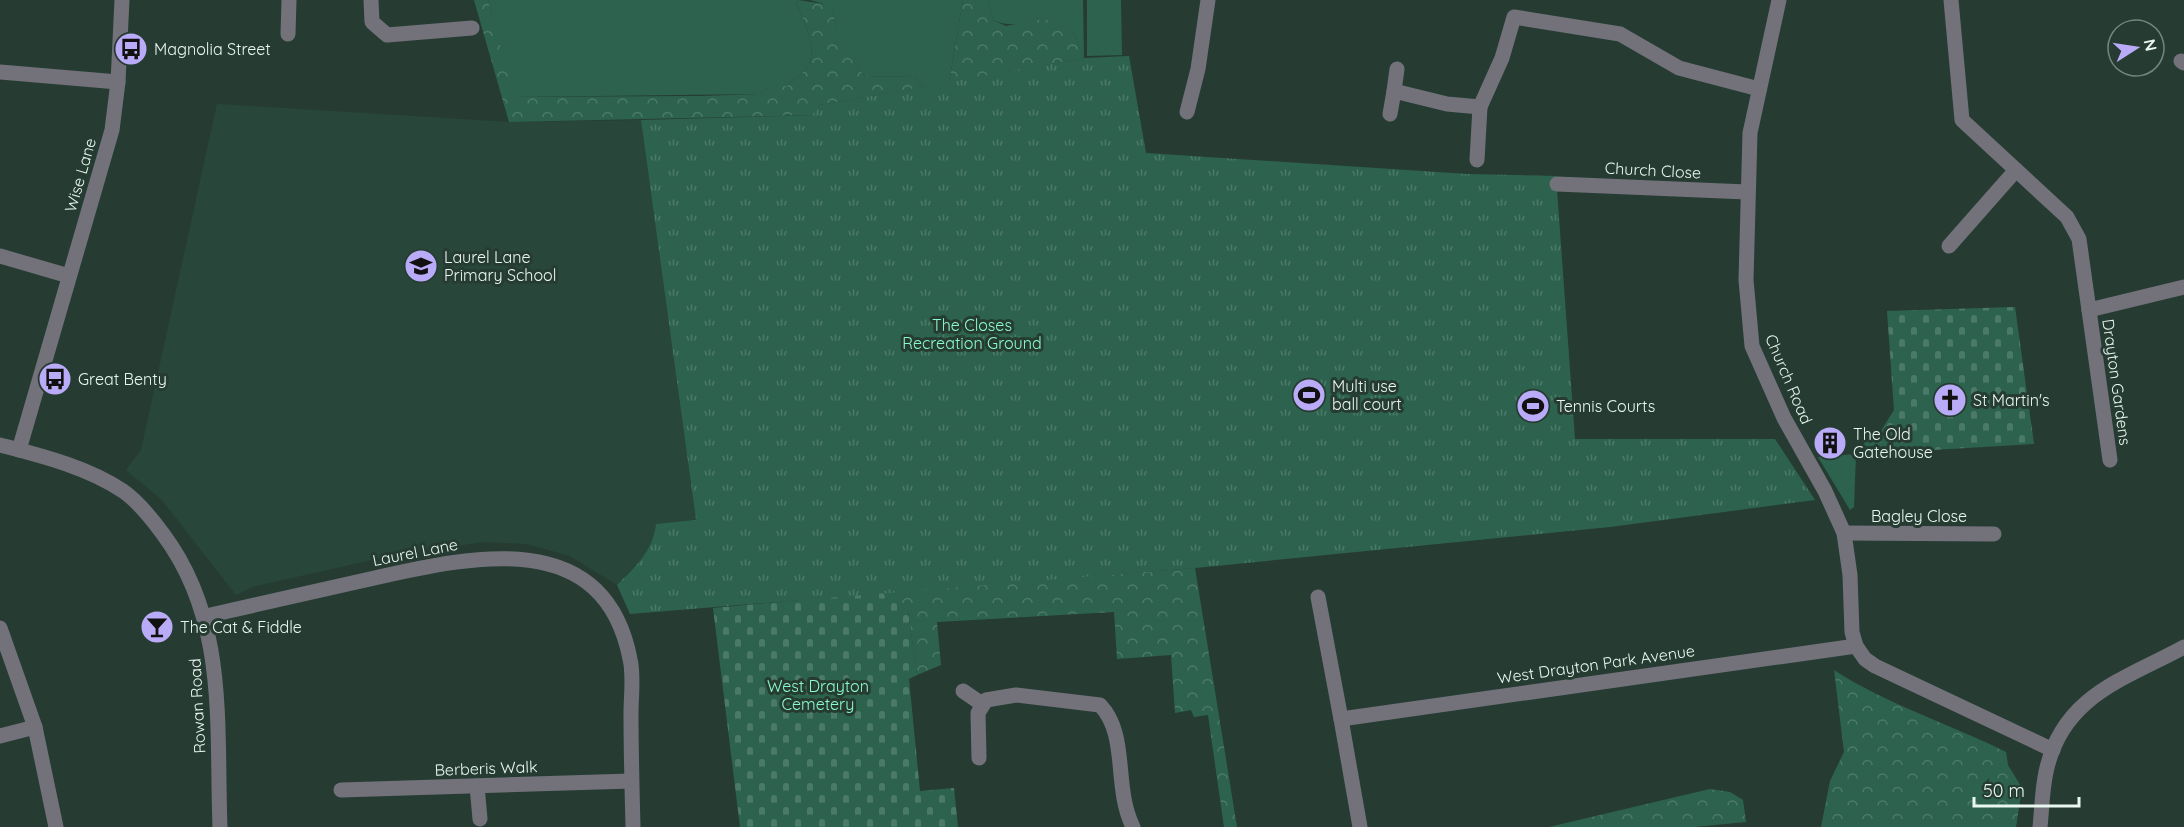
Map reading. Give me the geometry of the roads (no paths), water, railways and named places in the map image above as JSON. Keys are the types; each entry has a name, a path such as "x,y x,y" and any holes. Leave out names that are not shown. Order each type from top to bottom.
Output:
{"street":[{"name":"Wise Lane","path":"19,450 112,130 118,82 122,0"},
{"path":"288,34 289,0"},
{"path":"371,0 372,22 387,35 472,28"},
{"path":"1187,112 1198,69 1208,0"},
{"name":"Church Road","path":"1779,0 1750,133 1746,280 1752,346 1772,393 1825,491 1844,534 1850,575 1852,632 1856,646"},
{"name":"Drayton Gardens","path":"1951,0 1962,120 2074,227 2079,239 2110,460"},
{"path":"1477,160 1480,107 1502,58 1514,17 1620,34 1679,68 1759,89"},
{"path":"1390,114 1397,69"},
{"path":"0,72 118,82"},
{"path":"1394,91 1447,104 1480,107"},
{"path":"1949,246 2016,170"},
{"name":"Church Close","path":"1557,184 1747,192"},
{"path":"0,256 69,276"},
{"name":"Drayton Gardens","path":"2089,310 2184,287"},
{"name":"Rowan Road","path":"0,445 90,472 125,492 152,520 183,561 206,616 214,656 220,827"},
{"name":"Bagley Close","path":"1844,534 1994,534"},
{"name":"Laurel Lane","path":"206,616 454,560 526,560 556,566 598,590 612,607 631,659 633,827"},
{"path":"1318,597 1360,827"},
{"path":"0,628 35,727 56,827"},
{"path":"1856,646 1865,659 1875,666 2053,750"},
{"name":"West Drayton Park Avenue","path":"1341,719 1856,646"},
{"path":"2040,827 2046,771 2063,727 2079,706 2184,647"},
{"path":"963,691 982,704"},
{"path":"979,758 977,718 982,704 1000,696 1016,695 1100,705 1115,732 1123,803 1133,827"},
{"path":"0,736 35,727"},
{"name":"Berberis Walk","path":"341,790 631,781"},
{"path":"477,786 480,819"}],"place":[{"name":"Magnolia Street","path":"131,49"},
{"name":"Laurel Lane Primary School","path":"421,266"},
{"name":"Great Benty","path":"55,379"},
{"name":"Multi use ball court","path":"1309,395"},
{"name":"St Martin's","path":"1950,400"},
{"name":"Tennis Courts","path":"1533,406"},
{"name":"The Old Gatehouse","path":"1830,443"},
{"name":"The Cat & Fiddle","path":"157,627"}],"park label":[{"name":"The Closes Recreation Ground","path":"972,334"},
{"name":"West Drayton Cemetery","path":"818,695"}]}
